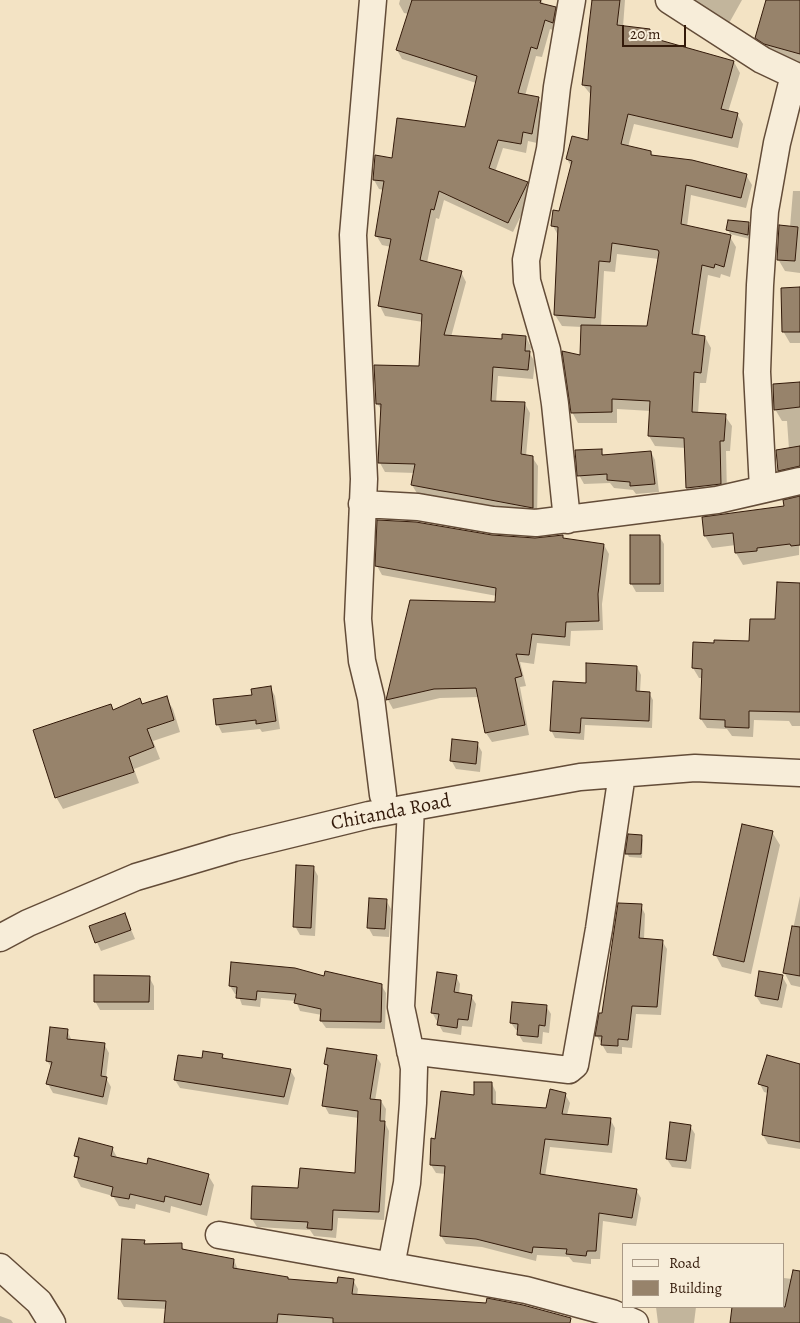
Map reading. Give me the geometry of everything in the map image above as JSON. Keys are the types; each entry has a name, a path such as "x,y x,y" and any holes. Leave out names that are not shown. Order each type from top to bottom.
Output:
{"street":[{"path":"373,0 353,235 364,479 358,619 362,661 371,698 382,795"},
{"path":"567,520 552,386 546,350 527,281 526,260 550,149 557,87 572,0"},
{"path":"670,0 762,60 797,76 777,143 765,211 760,276 757,372 763,489"},
{"path":"362,504 418,507 493,520 536,523 717,500 800,481"},
{"name":"Chitanda Road","path":"0,938 28,923 136,877 234,848 369,815 580,777 695,768 800,773"},
{"path":"410,1051 569,1070 575,1065 598,938 622,774"},
{"path":"392,1266 406,1183 414,1076 401,1007 411,808"},
{"path":"219,1235 526,1290 612,1313 635,1323"},
{"path":"0,1266 39,1302 52,1323"}],"building":[{"path":"412,0 541,0 540,3 556,7 553,23 545,20 537,49 531,47 518,93 539,97 532,134 523,132 521,144 498,140 489,168 528,182 508,223 439,191 434,210 431,209 420,260 462,271 444,335 502,339 502,334 526,336 525,351 530,351 528,370 493,367 491,401 525,402 521,454 533,456 533,508 411,485 415,464 378,463 381,404 376,404 374,365 419,366 422,314 378,306 391,239 375,236 384,181 373,180 375,155 392,158 397,118 465,127 477,76 396,50"},
{"path":"592,0 620,0 617,25 650,29 649,37 734,61 721,109 738,113 732,138 628,114 621,144 651,151 651,155 692,160 747,174 741,198 686,185 681,224 731,235 724,267 715,264 714,268 702,265 692,334 705,336 701,373 694,372 692,412 726,414 724,441 720,441 721,484 686,488 684,438 648,436 650,401 612,399 612,412 571,413 562,351 580,355 581,325 647,326 659,252 658,250 612,243 610,262 599,261 595,318 554,315 558,227 551,226 553,210 559,211 572,161 566,159 572,136 588,140 591,86 582,85"},
{"path":"766,0 800,0 800,54 764,44 755,38"},
{"path":"728,220 749,222 748,235 726,230"},
{"path":"779,225 798,227 795,261 777,260"},
{"path":"800,287 800,332 782,332 781,288"},
{"path":"800,382 800,407 774,410 773,384"},
{"path":"800,446 800,466 778,471 776,450"},
{"path":"602,449 602,455 651,451 655,484 630,486 630,482 607,480 607,474 577,476 575,450"},
{"path":"800,496 800,545 791,546 790,544 757,548 757,551 735,553 733,533 704,536 702,517 784,506 783,500"},
{"path":"377,520 416,522 492,535 535,538 563,535 563,538 604,544 598,594 599,621 566,622 565,637 532,634 529,655 516,654 522,676 515,678 525,725 485,733 476,688 434,689 386,700 410,600 495,602 496,588 375,566"},
{"path":"630,535 660,535 660,584 630,584"},
{"path":"777,582 800,583 800,712 749,711 749,728 725,727 725,720 700,719 702,669 692,668 693,642 714,643 714,640 749,641 750,619 775,619"},
{"path":"586,663 637,666 636,691 650,692 649,721 581,718 580,733 550,731 553,681 586,683"},
{"path":"271,686 276,721 256,724 256,720 216,725 213,699 252,695 251,689"},
{"path":"167,696 174,720 147,729 154,747 129,757 134,772 55,798 33,730 111,704 113,710 140,698 142,704"},
{"path":"452,739 478,742 476,764 450,761"},
{"path":"742,824 773,831 744,962 713,955"},
{"path":"628,834 642,835 641,854 625,854"},
{"path":"296,865 314,866 311,928 293,927"},
{"path":"369,898 387,899 385,929 367,928"},
{"path":"618,903 642,904 639,938 663,940 657,1007 632,1006 628,1040 618,1039 618,1046 601,1045 602,1036 595,1036 599,1013 602,1013"},
{"path":"125,913 131,930 95,943 89,926"},
{"path":"792,926 800,927 800,976 783,973"},
{"path":"231,962 295,968 324,976 325,971 382,984 381,1022 320,1021 321,1009 294,1003 296,994 257,991 256,1000 236,998 237,987 229,986"},
{"path":"759,971 783,975 778,1000 755,996"},
{"path":"437,972 457,975 454,992 472,995 468,1020 458,1019 457,1028 437,1025 439,1014 431,1013"},
{"path":"94,975 150,976 149,1002 94,1002"},
{"path":"512,1002 547,1005 545,1026 539,1025 538,1037 517,1035 518,1024 510,1023"},
{"path":"50,1027 68,1029 67,1039 105,1043 101,1076 107,1077 103,1097 46,1084 52,1062 46,1061"},
{"path":"327,1048 377,1055 370,1099 381,1100 380,1121 385,1121 379,1212 333,1210 332,1230 307,1228 308,1222 251,1219 252,1186 298,1188 300,1168 355,1173 358,1111 322,1106 328,1065 324,1064"},
{"path":"203,1051 223,1054 222,1058 291,1069 284,1097 174,1080 178,1055 202,1058"},
{"path":"767,1055 800,1064 800,1142 762,1135 768,1087 758,1084"},
{"path":"474,1082 492,1082 492,1104 546,1108 550,1089 566,1093 562,1114 611,1118 608,1145 545,1139 540,1174 637,1189 632,1218 599,1213 596,1251 587,1251 586,1256 566,1254 567,1249 533,1247 532,1253 476,1239 440,1236 445,1166 430,1165 431,1138 435,1139 441,1091 474,1095"},
{"path":"670,1122 691,1125 686,1161 666,1159"},
{"path":"79,1138 113,1147 111,1156 147,1164 148,1158 209,1174 201,1205 165,1196 164,1202 130,1194 129,1199 111,1196 113,1187 74,1177 79,1157 74,1156"},
{"path":"122,1239 145,1240 144,1244 182,1243 182,1249 234,1259 233,1268 288,1277 288,1279 337,1283 338,1277 354,1279 352,1294 486,1303 487,1298 523,1305 571,1318 570,1323 333,1323 333,1318 278,1314 277,1323 164,1323 166,1301 118,1299"},
{"path":"793,1270 800,1271 800,1323 730,1323 732,1308 785,1307"}]}
